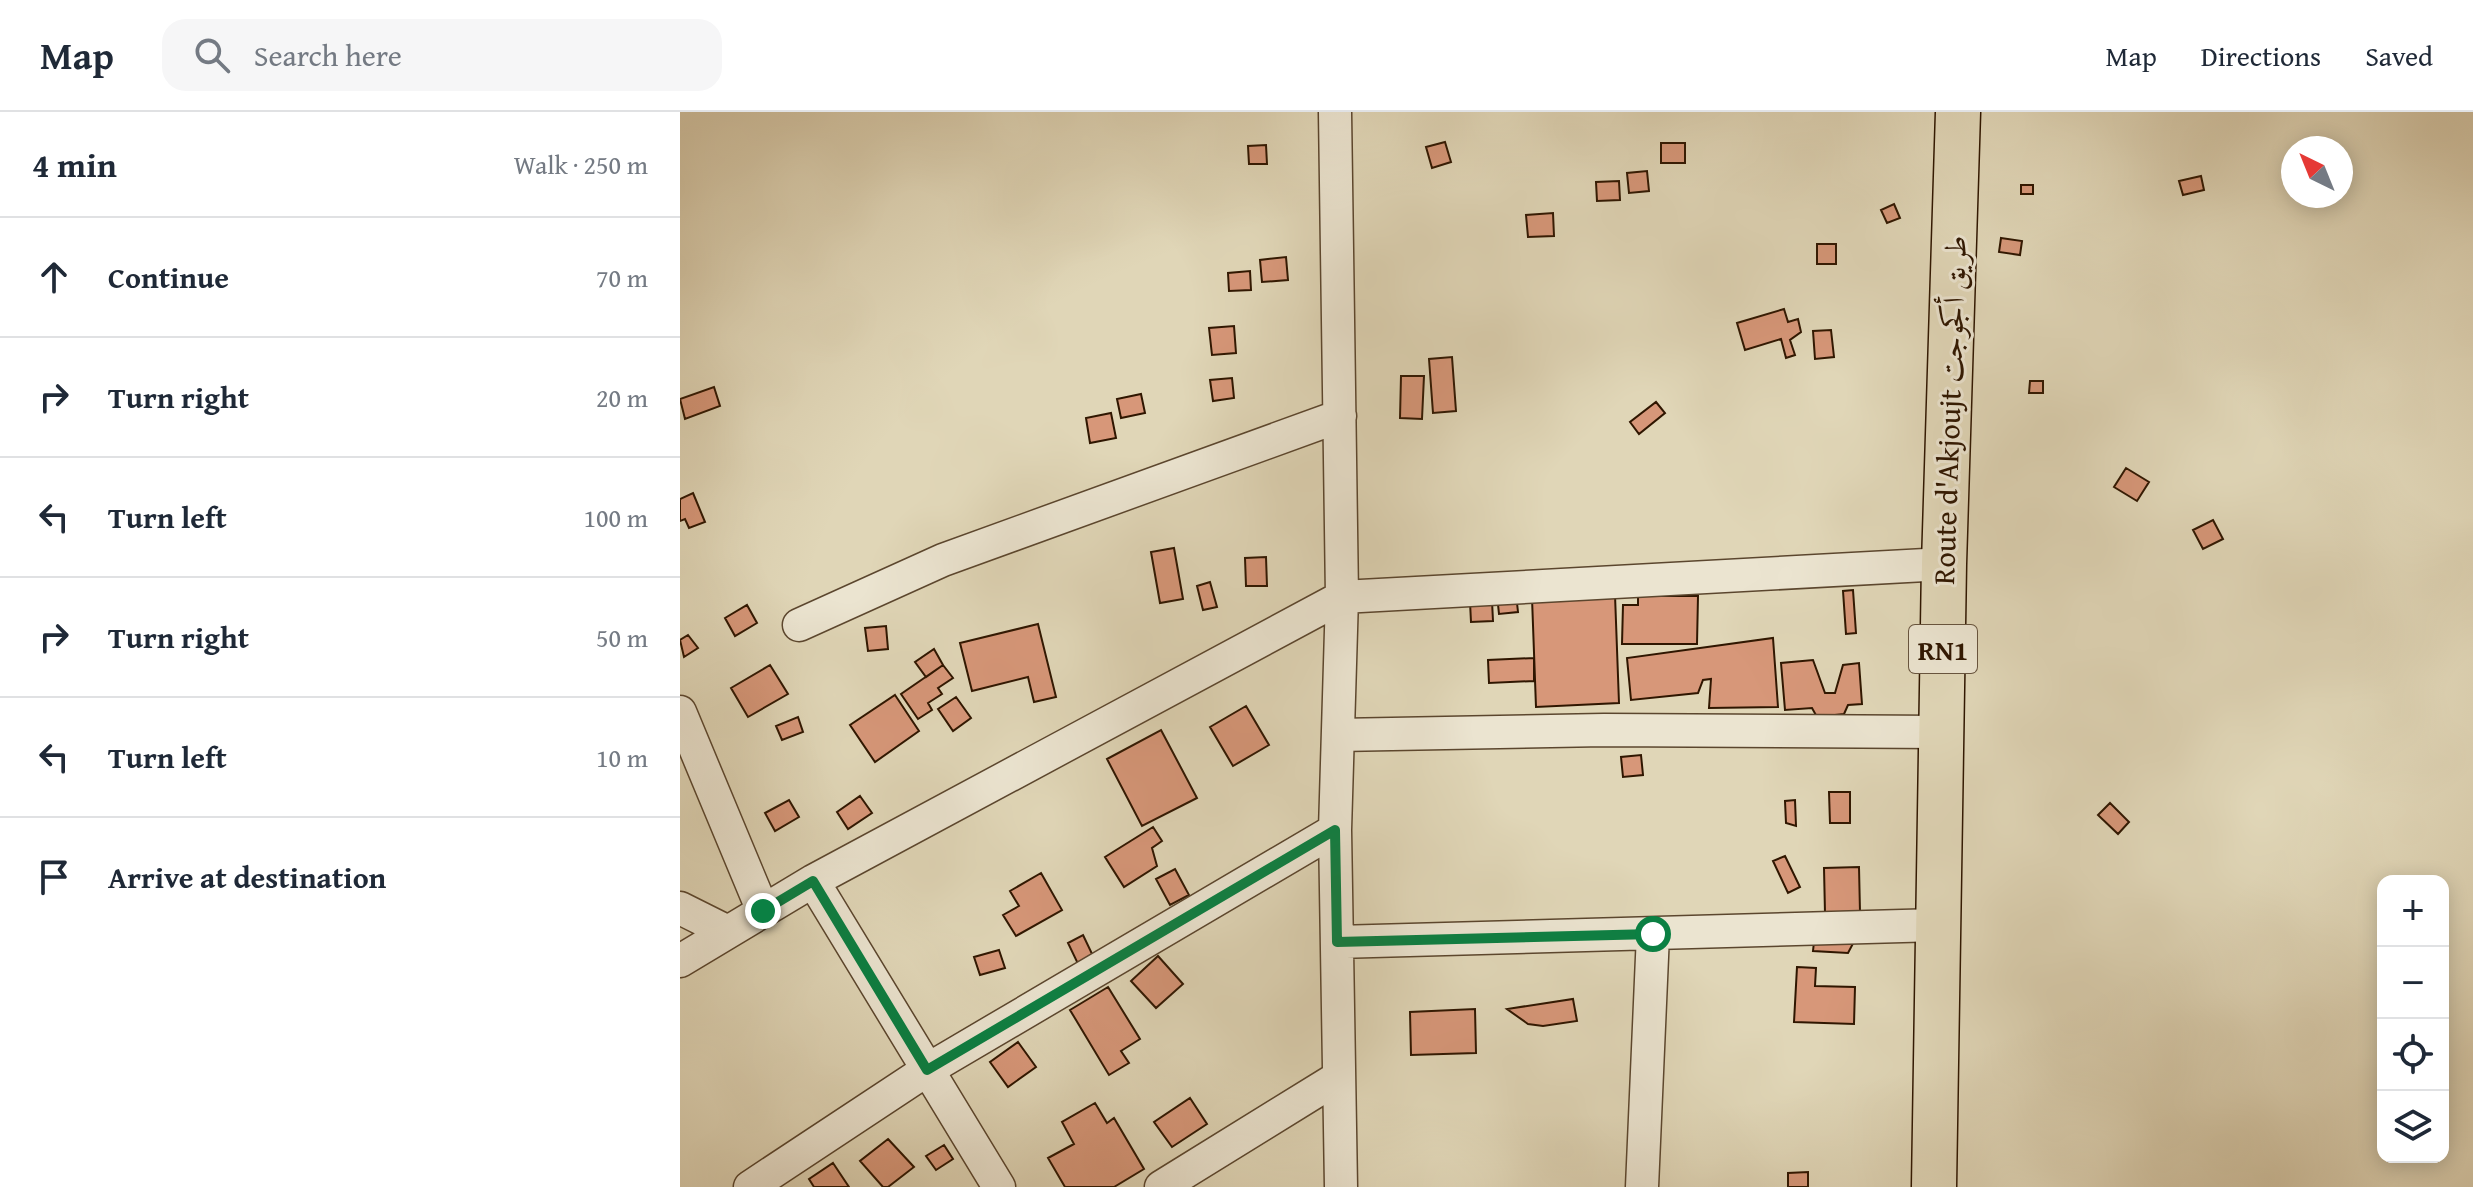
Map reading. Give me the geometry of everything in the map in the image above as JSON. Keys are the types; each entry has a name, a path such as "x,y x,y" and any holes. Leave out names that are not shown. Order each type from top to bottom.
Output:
{"highway":[{"name":"Route d'Akjoujt طريق أكجوجت","path":"1934,1187 1944,564 1958,112"}],"street":[{"path":"1335,112 1342,597 1335,830 1341,1187"},
{"path":"799,625 943,560 1340,416"},
{"path":"680,961 813,881 1342,597 1944,564"},
{"path":"680,712 763,911"},
{"path":"1338,735 1604,730 1942,732"},
{"path":"750,1187 927,1070 1335,830"},
{"path":"813,881 999,1187"},
{"path":"680,908 728,932"},
{"path":"1337,942 1938,925"},
{"path":"1642,1187 1653,934"},
{"path":"1161,1187 1339,1077"}],"building":[{"path":"1445,142 1451,162 1432,168 1426,147"},
{"path":"1661,143 1685,143 1685,163 1661,163"},
{"path":"1266,145 1267,164 1249,164 1248,146"},
{"path":"1647,171 1649,191 1629,193 1627,173"},
{"path":"2201,176 2204,190 2183,195 2179,181"},
{"path":"1619,181 1620,200 1597,201 1596,182"},
{"path":"2021,185 2033,185 2033,194 2021,194"},
{"path":"1894,204 1900,218 1887,223 1881,210"},
{"path":"1553,213 1554,236 1528,237 1526,215"},
{"path":"2001,238 2022,241 2020,255 1999,252"},
{"path":"1817,244 1836,244 1836,264 1817,264"},
{"path":"1286,257 1288,280 1262,282 1260,260"},
{"path":"1250,271 1251,290 1229,291 1228,273"},
{"path":"1784,309 1788,322 1798,319 1801,332 1790,340 1795,355 1786,358 1781,339 1745,350 1737,323"},
{"path":"1234,326 1236,353 1212,355 1209,328"},
{"path":"1831,330 1834,357 1815,359 1813,331"},
{"path":"1452,357 1456,411 1433,413 1429,359"},
{"path":"1401,376 1424,376 1422,419 1400,418"},
{"path":"1232,378 1234,398 1213,401 1210,380"},
{"path":"2030,381 2043,381 2043,393 2029,393"},
{"path":"714,387 720,406 685,419 680,399"},
{"path":"1141,394 1145,413 1121,418 1117,399"},
{"path":"1656,402 1665,413 1639,434 1630,422"},
{"path":"1111,413 1116,438 1090,443 1086,418"},
{"path":"2126,468 2149,482 2137,501 2114,487"},
{"path":"693,493 705,522 689,528 685,519 680,521 680,499"},
{"path":"2213,520 2223,539 2203,549 2193,530"},
{"path":"1174,548 1183,599 1160,603 1151,552"},
{"path":"1266,557 1267,586 1246,586 1245,558"},
{"path":"1210,582 1217,607 1203,610 1197,586"},
{"path":"1853,590 1856,633 1846,634 1843,591"},
{"path":"1516,594 1518,612 1499,614 1497,595"},
{"path":"1615,595 1619,703 1536,707 1532,598"},
{"path":"1638,596 1698,596 1697,644 1622,644 1623,605 1638,605"},
{"path":"1492,601 1493,621 1471,622 1470,602"},
{"path":"747,605 757,623 735,636 725,618"},
{"path":"1038,624 1056,697 1034,702 1028,677 972,691 960,643"},
{"path":"886,626 888,649 868,651 865,628"},
{"path":"688,635 698,648 684,657 680,640"},
{"path":"1773,638 1778,707 1709,708 1711,679 1703,680 1698,693 1631,700 1627,658"},
{"path":"934,649 943,665 926,677 915,662"},
{"path":"1534,658 1534,681 1489,683 1488,660"},
{"path":"1813,660 1825,693 1835,693 1843,665 1859,663 1862,704 1848,705 1844,714 1817,717 1812,708 1785,710 1781,663"},
{"path":"770,665 788,694 748,717 731,688"},
{"path":"943,665 953,678 938,688 942,694 928,703 932,710 918,719 901,694"},
{"path":"895,695 919,731 875,762 850,725"},
{"path":"956,697 971,718 953,731 938,709"},
{"path":"1246,706 1269,745 1233,766 1210,727"},
{"path":"798,717 803,732 782,740 776,726"},
{"path":"1161,730 1197,798 1142,826 1107,759"},
{"path":"1641,755 1643,775 1623,777 1621,757"},
{"path":"1829,792 1850,792 1850,823 1830,823"},
{"path":"860,796 872,813 848,829 837,812"},
{"path":"789,800 799,817 775,831 765,813"},
{"path":"1795,800 1796,826 1786,823 1785,801"},
{"path":"2110,803 2129,822 2118,834 2098,815"},
{"path":"1153,827 1162,841 1152,848 1157,866 1124,887 1105,857"},
{"path":"1785,856 1800,887 1788,893 1773,861"},
{"path":"1859,867 1860,912 1825,913 1824,868"},
{"path":"1175,869 1189,895 1170,905 1156,879"},
{"path":"1041,873 1062,910 1016,936 1003,915 1019,906 1010,891"},
{"path":"1815,933 1857,936 1848,953 1813,951"},
{"path":"1083,935 1094,958 1079,966 1068,943"},
{"path":"999,950 1005,968 980,975 974,957"},
{"path":"1158,956 1183,984 1156,1008 1131,981"},
{"path":"1797,967 1816,968 1815,986 1855,987 1854,1024 1794,1022"},
{"path":"1108,987 1140,1039 1121,1051 1129,1063 1109,1075 1070,1010"},
{"path":"1573,999 1577,1021 1543,1026 1528,1024 1507,1009"},
{"path":"1475,1009 1476,1053 1411,1055 1410,1012"},
{"path":"1018,1042 1036,1067 1008,1087 990,1062"},
{"path":"1190,1098 1207,1124 1172,1147 1154,1122"},
{"path":"1095,1103 1107,1123 1114,1118 1144,1169 1114,1187 1065,1187 1048,1158 1074,1144 1062,1122"},
{"path":"888,1139 914,1167 888,1187 883,1187 860,1161"},
{"path":"944,1145 953,1159 936,1170 926,1156"},
{"path":"833,1163 849,1187 814,1187 809,1179"},
{"path":"1808,1172 1808,1187 1788,1187 1788,1173"}],"route":[{"path":"763,911 813,881 927,1070 1335,830 1337,942 1653,934"}]}
